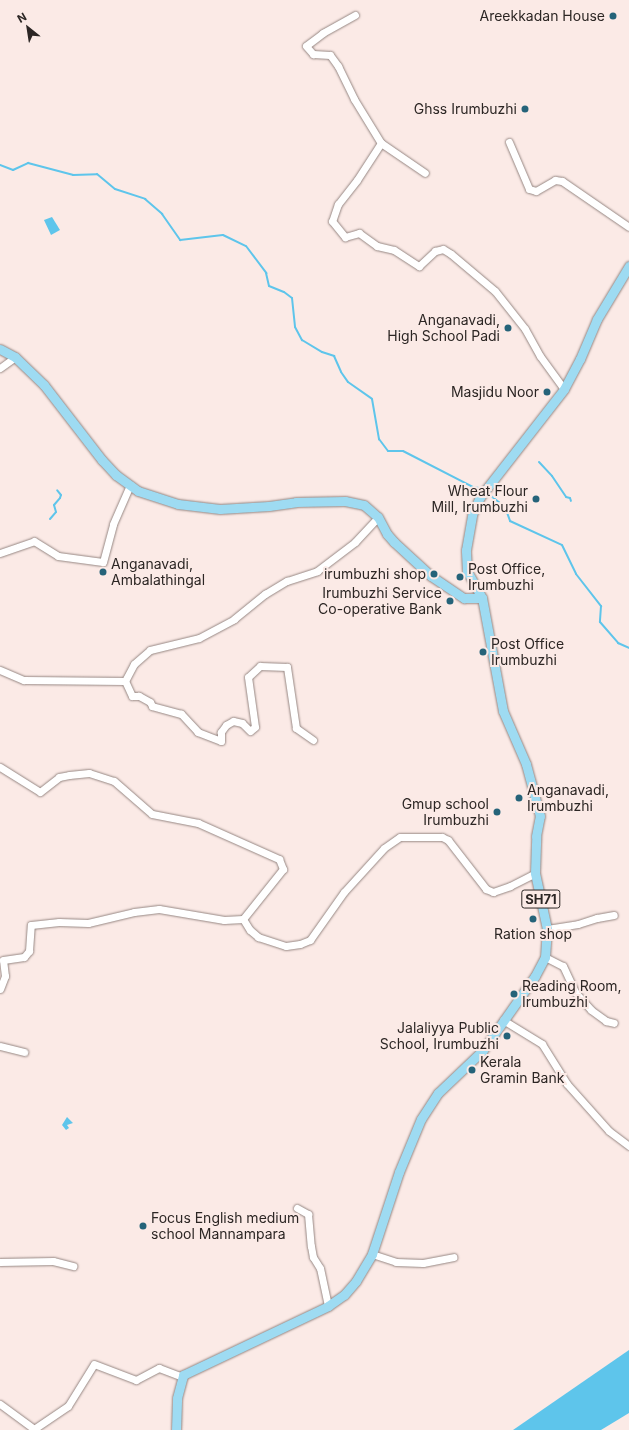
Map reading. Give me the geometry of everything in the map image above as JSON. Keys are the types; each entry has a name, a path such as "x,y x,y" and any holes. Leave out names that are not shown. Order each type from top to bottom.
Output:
{"main road":[{"name":"SH71","path":"183,1377 183,1375 328,1306 344,1295 356,1281 372,1254 399,1172 421,1119 438,1093 483,1050 535,976 545,957 547,929 535,873 536,836 540,816 526,764 503,712 482,598 467,571 466,550 473,512 487,487 526,440 564,389 580,359 597,319 629,266"},
{"path":"0,349 15,357 44,385 102,460 116,474 148,496 178,504 220,509 268,506 296,502 345,502 364,505 378,517 387,534 431,576 464,598 482,598"},
{"path":"176,1430 178,1398 183,1377"}],"street":[{"path":"355,15 323,33 306,46 314,54 330,55 338,66 354,99 381,143 425,173"},
{"path":"509,142 529,189 536,191 555,180 562,181 629,227"},
{"path":"381,143 357,180 338,204 332,221 345,237 359,233 377,246 394,250 419,266 435,251 443,249 451,254 495,292 525,329 540,356 564,389"},
{"path":"0,368 15,357"},
{"path":"0,553 34,541 58,556 103,562 113,524 130,485"},
{"path":"125,681 134,664 150,650 199,638 234,619 266,594 287,581 317,571 355,542 378,517"},
{"path":"125,681 132,696 139,696 150,702 152,706 181,714 198,732 221,741 221,732 226,725 233,722 242,723 250,731 255,728 248,677 260,666 287,667 296,728 313,740"},
{"path":"0,670 24,680 125,681"},
{"path":"0,767 40,792 59,777 69,775 89,773 114,780 152,814 198,822 279,859 283,870 243,919 224,920 159,909 134,912 88,923 58,922 31,924 29,951 24,957 3,960 5,976 0,989"},
{"path":"243,919 250,930 265,940 286,946 300,944 310,940 344,892 384,848 400,837 442,837 448,840 486,889 492,892 510,886 535,873"},
{"path":"547,929 578,924 597,918 614,915"},
{"path":"545,957 563,966 575,992 590,1010 606,1021 614,1023"},
{"path":"503,1020 542,1044 567,1084 609,1131 629,1146"},
{"path":"0,1046 24,1052"},
{"path":"297,1208 308,1214 312,1251 320,1268 328,1306"},
{"path":"372,1254 396,1262 423,1263 453,1257"},
{"path":"0,1262 53,1261 73,1266"},
{"path":"0,1404 34,1428 68,1406 94,1364 136,1380 159,1368 183,1377"}],"water":[{"path":"52,217 60,230 51,235 44,220"},
{"path":"67,1117 73,1123 67,1125 69,1128 66,1130 62,1125"},
{"path":"629,1350 629,1413 601,1430 513,1430"}],"waterway":[{"path":"0,165 13,170 28,163 73,175 97,174 115,189 145,199 162,214 180,240 223,235 246,246 266,273 269,286 284,292 292,298 295,327 302,340 322,352 334,356 341,372 348,382 372,399 379,439 388,451 403,451 473,487 479,488"},
{"path":"539,462 552,476 566,497 570,498 571,501"},
{"path":"50,519 56,512 54,505 61,495 57,490"},
{"path":"491,496 505,507 510,521 562,545 576,574 601,606 600,622 618,643 629,648"}],"place":[{"name":"Areekkadan House","path":"613,16"},
{"name":"Ghss Irumbuzhi","path":"525,109"},
{"name":"Anganavadi, High School Padi","path":"508,328"},
{"name":"Masjidu Noor","path":"547,392"},
{"name":"Wheat Flour Mill, Irumbuzhi","path":"536,499"},
{"name":"Anganavadi, Ambalathingal","path":"103,572"},
{"name":"irumbuzhi shop","path":"434,574"},
{"name":"Post Office, Irumbuzhi","path":"460,577"},
{"name":"Irumbuzhi Service Co-operative Bank","path":"450,601"},
{"name":"Post Office Irumbuzhi","path":"483,652"},
{"name":"Anganavadi, Irumbuzhi","path":"519,798"},
{"name":"Gmup school Irumbuzhi","path":"497,812"},
{"name":"Ration shop","path":"533,919"},
{"name":"Reading Room, Irumbuzhi","path":"514,994"},
{"name":"Jalaliyya Public School, Irumbuzhi","path":"507,1036"},
{"name":"Kerala Gramin Bank","path":"472,1070"},
{"name":"Focus English medium school Mannampara","path":"143,1226"}]}
